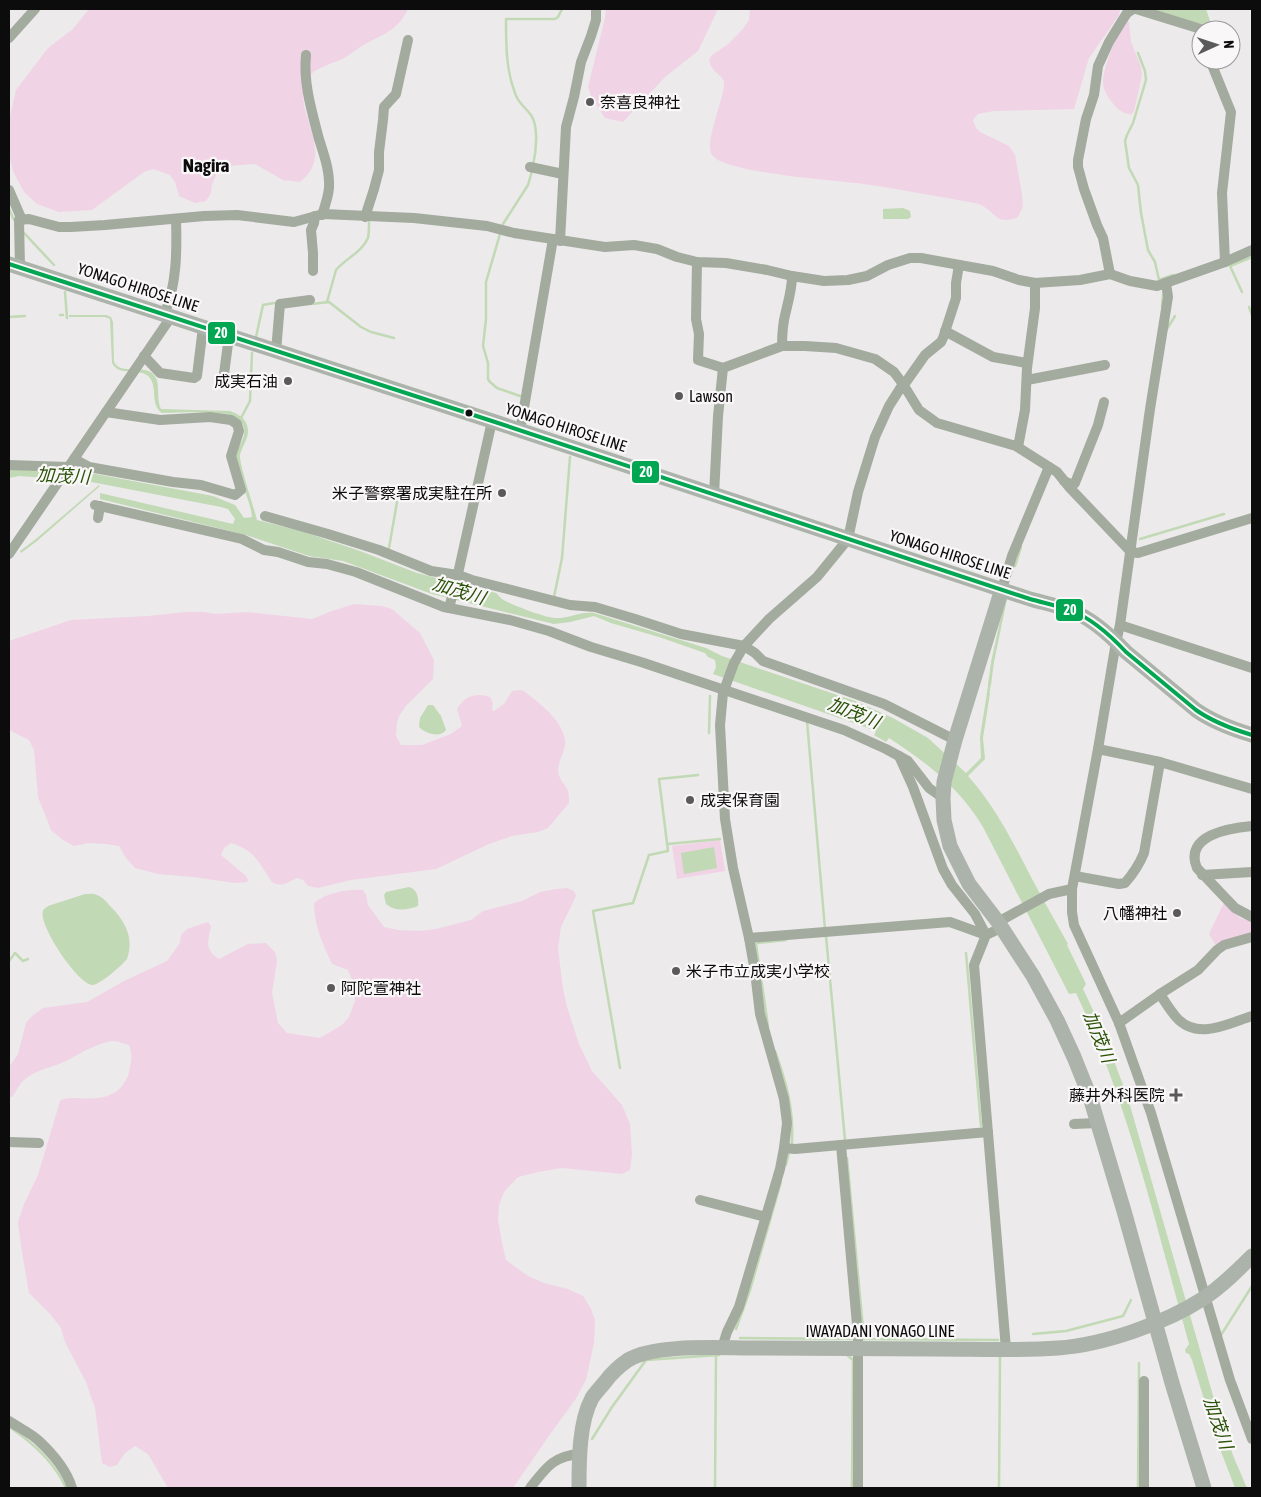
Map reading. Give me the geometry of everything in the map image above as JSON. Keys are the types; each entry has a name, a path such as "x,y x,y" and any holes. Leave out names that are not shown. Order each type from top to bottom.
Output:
{"main road":[{"name":"YONAGO HIROSE LINE","path":"14,266 492,421 1002,590 1073,611 1095,624 1196,710 1208,718 1252,735"},
{"path":"1002,590 944,782 944,820 950,846 969,884 1002,923 1033,976 1057,1020 1090,1097 1124,1211 1160,1321 1204,1488"},
{"name":"IWAYADANI YONAGO LINE","path":"579,1488 583,1424 592,1399 610,1375 627,1360 644,1353 663,1350 722,1348 1006,1350 1059,1348 1100,1342 1131,1333 1160,1321 1202,1299 1234,1275 1252,1256"}],"street":[{"path":"9,38 35,9"},
{"path":"520,431 556,240 566,127 581,62 592,36 596,20 596,9"},
{"path":"1110,274 1103,238 1084,189 1078,160 1086,119 1094,95 1098,66 1120,24 1127,13 1134,9 1191,26"},
{"path":"365,216 378,170 384,108 396,94 408,40"},
{"path":"306,55 306,73 313,116 329,178 327,200 310,230 313,252 312,271"},
{"path":"1214,70 1231,112 1222,192 1225,262"},
{"path":"530,167 563,174"},
{"path":"9,190 22,220"},
{"path":"14,266 19,220 29,219 59,227 71,227 237,215 294,222 319,216 365,216 452,221 605,247 634,245 656,249 677,258 697,262 726,263 824,281 848,280 867,276 888,265 921,258 993,271 1019,280 1035,283 1080,280 1110,274 1130,281 1156,286 1225,262 1252,250"},
{"path":"9,554 144,356 168,316 176,250 176,219"},
{"path":"697,262 696,319 699,334 698,360 723,368 782,346 836,348 874,359 894,372 919,410 937,423 1018,447 1057,472 1131,552 1138,553 1252,518"},
{"path":"722,1348 727,1332 739,1307 780,1169 787,1123 784,1099 760,1014 749,938 733,868 725,819 720,725 726,684 734,663 744,646 816,577 848,539 858,492 875,437 889,406 903,384 925,354 941,342 956,298 959,265"},
{"path":"782,346 784,322 792,290 792,276"},
{"path":"1018,447 1025,410 1028,362 1035,308 1035,283"},
{"path":"1166,283 1168,296 1150,409 1131,552 1120,625 1072,889 1072,912 1074,925 1119,1023 1151,1113 1202,1299 1252,1439"},
{"path":"276,351 280,304 310,300"},
{"path":"144,356 160,373 194,378 197,376 203,327"},
{"path":"946,331 993,357 1028,362"},
{"path":"224,374 229,336"},
{"path":"1027,380 1105,364"},
{"path":"714,495 718,416 723,368"},
{"path":"1064,481 1073,485 1075,483 1098,425 1104,402"},
{"path":"9,465 71,463 201,486 235,495 241,490 230,456 239,431 237,424 231,420 210,417 160,420 106,412"},
{"path":"449,608 458,576 492,421"},
{"path":"1002,590 1012,556 1049,467"},
{"path":"98,518 98,505 242,539 264,550 354,572 449,608 549,630 591,647 700,682 726,684 844,730 886,749 908,761 929,788 943,798"},
{"path":"265,516 328,534 431,570 570,605 595,607 681,634 744,646 763,661 884,704 954,744"},
{"path":"1120,625 1252,668"},
{"path":"1098,749 1160,762 1252,789"},
{"path":"899,756 942,869 975,914 986,935"},
{"path":"1075,876 1118,884 1124,883 1140,864 1144,853 1160,762"},
{"path":"1252,826 1211,835 1200,844 1194,855 1196,868 1202,875 1235,908 1252,917"},
{"path":"1202,875 1252,872"},
{"path":"1006,1350 974,965 986,935 1049,894 1072,889"},
{"path":"749,938 950,922 986,935"},
{"path":"1119,1023 1198,970 1224,945 1252,937"},
{"path":"1160,994 1176,1017 1190,1028 1211,1030 1252,1016"},
{"path":"1074,1124 1097,1122"},
{"path":"784,1148 795,1149 988,1132"},
{"path":"9,1142 39,1143"},
{"path":"841,1145 856,1301 858,1488"},
{"path":"700,1200 766,1217"},
{"path":"1144,1381 1144,1488"},
{"path":"9,1421 37,1440 54,1458 68,1477 72,1488"},
{"path":"530,1488 543,1472 558,1459 567,1455 580,1454"}],"shaded area":[{"path":"89,9 408,9 404,17 394,28 345,58 317,70 306,80 303,91 304,102 313,136 315,159 311,170 300,182 283,180 255,164 228,166 217,173 212,184 211,193 206,201 195,203 179,196 175,182 170,175 153,169 144,172 92,210 59,212 37,204 24,192 13,171 9,153 9,121 16,90 48,48 73,29"},
{"path":"606,9 718,9 698,51 665,77 623,122 605,118 591,96 588,87"},
{"path":"750,9 1120,9 1119,15 1089,58 1074,109 994,111 978,114 973,120 980,132 1009,146 1015,155 1023,207 1017,218 1004,220 976,203 864,184 783,175 737,167 721,161 712,155 710,141 723,92 724,81 713,69 709,60 712,55 727,45 742,30 749,20"},
{"path":"1126,21 1129,22 1131,42 1141,67 1142,75 1132,114 1119,110 1105,92 1103,86 1105,68 1111,50"},
{"path":"354,604 382,606 392,609 420,633 434,660 433,679 406,706 399,716 396,736 401,745 422,745 451,734 462,726 457,709 463,701 475,695 490,697 493,703 492,710 494,711 504,704 512,691 524,691 551,714 562,729 564,737 565,745 558,771 568,791 569,803 548,828 538,832 512,836 489,844 436,869 351,880 318,888 308,886 303,880 297,878 282,884 272,882 256,858 246,850 231,843 224,848 221,855 246,876 247,882 235,883 158,874 135,868 119,846 88,843 74,846 51,830 38,797 34,750 29,740 9,730 9,641 71,620 186,612 215,614 247,612 312,619"},
{"path":"720,840 725,871 677,879 672,846"},
{"path":"567,888 574,891 576,896 561,927 558,948 567,1007 579,1044 592,1071 622,1105 630,1124 632,1154 630,1170 622,1174 562,1168 518,1177 504,1192 499,1205 498,1219 506,1260 528,1276 583,1296 595,1320 594,1343 586,1380 575,1400 513,1488 168,1488 148,1454 135,1446 125,1453 117,1465 110,1467 102,1463 95,1408 86,1382 65,1342 61,1328 29,1293 18,1222 24,1204 38,1175 60,1101 71,1098 97,1098 115,1093 128,1076 131,1052 129,1045 117,1041 103,1043 62,1063 33,1074 21,1083 12,1097 9,1097 9,1067 18,1054 26,1023 43,1008 87,1002 124,981 167,961 180,943 181,935 187,929 208,922 211,926 208,945 211,952 219,959 248,944 266,943 275,952 277,961 272,993 278,1023 287,1033 320,1038 342,1025 349,1017 355,1001 353,982 348,970 332,964 320,935 314,903 337,892 363,890 368,905 384,927 419,931 436,929 471,920 483,911 522,901 540,892"},
{"path":"1224,903 1240,918 1252,921 1252,932 1216,946 1209,934"}],"water":[{"path":"1150,9 1206,9 1210,20 1191,21"},
{"path":"903,208 910,211 911,217 908,219 883,219 883,209"},
{"name":"加茂川","path":"69,315 106,315 111,317 113,322 114,362 123,368 147,370 152,373 157,381 161,409 230,411 246,422 248,433 241,451 240,460 257,520 301,531 417,573 496,593 506,601 544,616 560,618 594,613 706,648 722,656 855,701 893,718 928,738 966,773 981,758 980,737 987,693 990,693 983,738 985,759 968,776 987,800 1010,838 1068,944 1086,984 1083,989 1100,1025 1127,1095 1218,1413 1247,1488 1235,1488 1217,1441 1192,1360 1189,1354 1186,1353 1185,1350 1189,1344 1153,1211 1126,1122 1095,1035 1076,993 1069,994 983,827 953,788 929,766 889,738 886,742 874,735 876,732 868,728 713,674 716,667 715,660 708,657 705,653 659,637 594,616 554,624 432,594 343,561 309,556 246,535 100,499 100,493 233,524 235,519 228,509 221,507 76,479 19,476 9,478 9,467 74,470 213,496 235,505 244,518 252,517 235,462 236,453 244,433 244,427 240,420 220,413 162,413 156,405 153,385 148,376 144,373 119,370 112,363 110,319 105,317 69,317"},
{"path":"99,485 37,541 21,553 20,551"},
{"path":"1005,598 1007,599 991,685 988,685 991,662"},
{"path":"428,705 433,705 441,716 446,730 440,734 425,732 419,727 420,718"},
{"path":"714,847 717,868 684,874 681,853"},
{"path":"409,887 417,894 418,906 401,910 386,904 384,895 386,892"},
{"path":"85,894 99,896 114,910 127,929 130,944 127,959 106,978 93,985 87,983 79,976 61,954 43,918 43,911 48,906"}],"waterway":[{"path":"533,165 536,147 534,120 518,100 512,84 507,57 506,19 555,19 562,9"},
{"path":"1138,53 1145,71 1146,80 1133,123 1125,141 1129,168 1138,185 1148,250 1155,262 1159,280 1173,275"},
{"path":"503,224 528,185 532,171"},
{"path":"9,209 14,220"},
{"path":"327,302 336,270 365,243 368,238 369,222"},
{"path":"24,233 54,265"},
{"path":"500,234 486,282 486,319 483,346 488,363 488,379 490,382 497,388 523,397"},
{"path":"1242,292 1230,266 1252,257"},
{"path":"65,292 67,318"},
{"path":"1162,306 1163,295"},
{"path":"311,304 329,302 361,327 371,332 394,338"},
{"path":"256,337 263,305 274,303"},
{"path":"1249,307 1252,315"},
{"path":"9,317 25,316"},
{"path":"1167,329 1175,316"},
{"path":"241,418 250,401 252,353"},
{"path":"554,597 562,558 570,457"},
{"path":"389,548 397,502"},
{"path":"1140,539 1224,514"},
{"path":"1015,566 1021,547"},
{"path":"988,694 990,682"},
{"path":"709,733 710,696"},
{"path":"807,721 825,929"},
{"path":"620,1068 593,911 633,903 649,855 668,851 659,779 698,775"},
{"path":"668,844 720,839"},
{"path":"826,936 845,1140"},
{"path":"758,943 786,940"},
{"path":"756,944 768,1026"},
{"path":"9,961 15,953 23,961 28,959"},
{"path":"966,953 981,1126"},
{"path":"775,1051 788,1096 792,1119 792,1143"},
{"path":"786,1165 789,1152"},
{"path":"847,1158 864,1339 998,1340"},
{"path":"736,1329 750,1290 781,1182"},
{"path":"1221,1335 1252,1286"},
{"path":"1033,1334 1066,1331 1123,1316 1131,1300"},
{"path":"740,1338 855,1339"},
{"path":"715,1488 716,1355"},
{"path":"592,1439 612,1407 646,1360 719,1355"},
{"path":"847,1355 853,1360 852,1488"},
{"path":"998,1356 1000,1356 999,1488"},
{"path":"1138,1488 1139,1363"},
{"path":"11,1428 43,1454 56,1470 66,1488"}],"transit line":[{"name":"20","path":"9,264 1080,614 1101,628 1126,652 1196,710 1223,725 1252,735"}],"place":[{"name":"奈喜良神社","path":"590,102"},
{"name":"成実石油","path":"288,381"},
{"name":"Lawson","path":"679,396"},
{"name":"米子警察署成実駐在所","path":"502,493"},
{"name":"成実保育園","path":"690,800"},
{"name":"八幡神社","path":"1177,913"},
{"name":"米子市立成実小学校","path":"676,971"},
{"name":"阿陀萱神社","path":"331,988"},
{"name":"藤井外科医院","path":"1176,1095"}],"district":[{"name":"Nagira","path":"206,165"}]}
